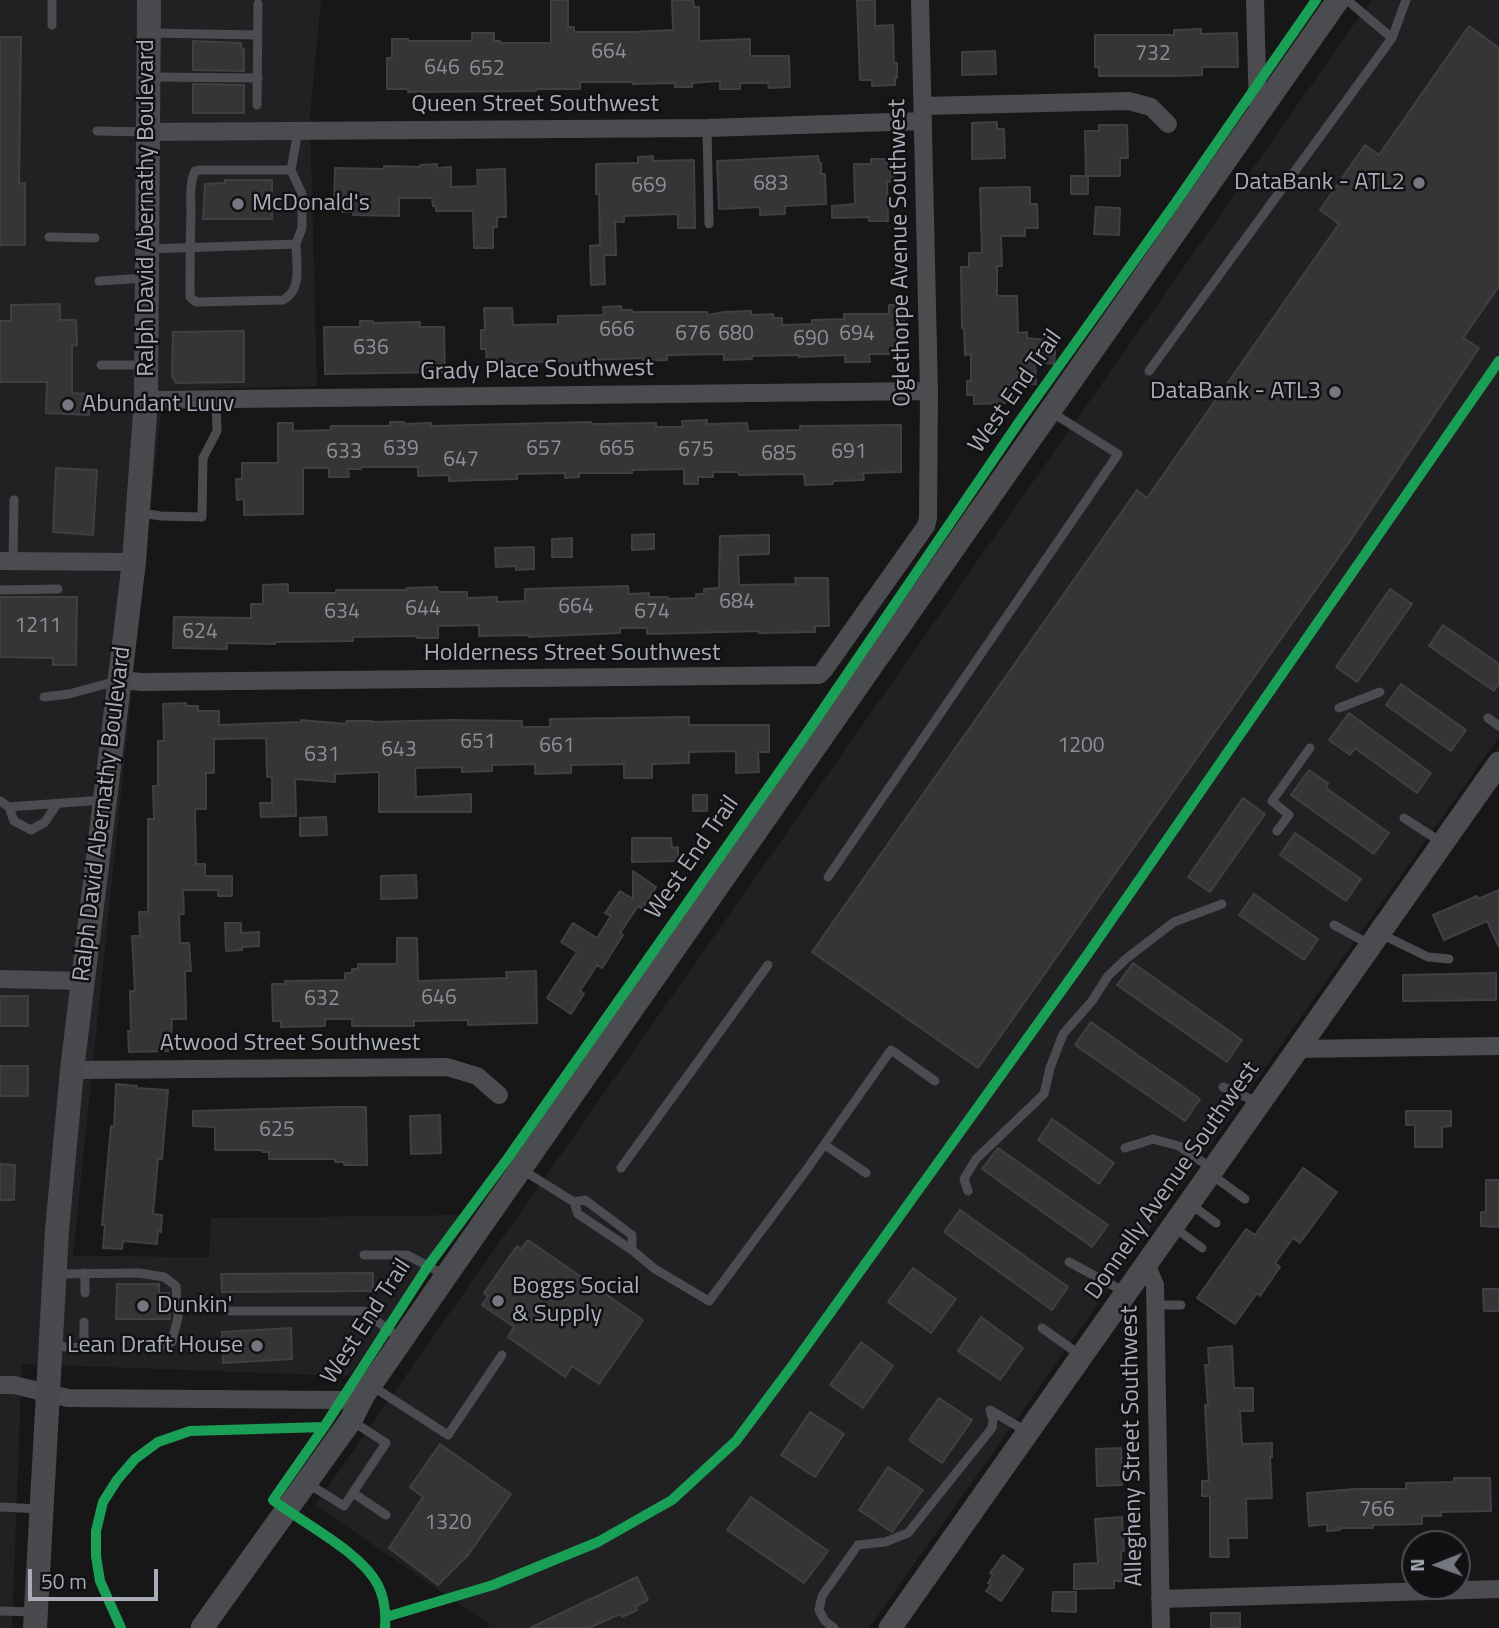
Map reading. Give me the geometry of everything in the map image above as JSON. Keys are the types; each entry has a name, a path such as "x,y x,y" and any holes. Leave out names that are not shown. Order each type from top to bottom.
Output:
{"main road":[{"name":"Ralph David Abernathy Boulevard","path":"36,1620 57,1230 72,1070 134,562 146,400 149,0"}],"street":[{"name":"Oglethorpe Avenue Southwest","path":"920,0 929,505"},
{"path":"1255,0 1258,114"},
{"path":"202,1628 351,1420 367,1391 521,1168 1338,0"},
{"name":"Queen Street Southwest","path":"147,132 707,128 1129,101 1151,107 1168,124"},
{"name":"Grady Place Southwest","path":"146,400 929,391"},
{"name":"Holderness Street Southwest","path":"120,680 142,682 819,675 926,526 929,505"},
{"path":"7,561 134,562"},
{"name":"Donnelly Avenue Southwest","path":"890,1628 1499,763"},
{"path":"0,979 83,981"},
{"path":"1297,1049 1499,1046"},
{"name":"Atwood Street Southwest","path":"72,1070 447,1067 478,1076 499,1095"},
{"name":"Allegheny Street Southwest","path":"1146,1264 1155,1285 1161,1628"},
{"path":"0,1385 14,1385 68,1398 341,1400 367,1391"},
{"path":"1160,1599 1499,1589"}],"lane":[{"path":"52,0 52,25"},
{"path":"1347,0 1392,38"},
{"path":"1149,371 1392,38 1406,0"},
{"path":"257,104 258,4"},
{"path":"149,33 258,35"},
{"path":"148,77 258,78"},
{"path":"707,128 709,224"},
{"path":"97,131 147,132"},
{"path":"291,170 195,171 191,179 190,297 196,302 283,300 291,296 296,286 296,244 302,228 302,194 291,170 298,131"},
{"path":"49,237 95,239"},
{"path":"146,248 296,244"},
{"path":"99,281 146,278"},
{"path":"101,365 146,365"},
{"path":"138,513 202,517 203,458 218,431 216,399"},
{"path":"828,877 1118,454 1049,411"},
{"path":"7,561 14,500"},
{"path":"0,590 58,589"},
{"path":"44,697 69,695 120,680"},
{"path":"1339,708 1380,692"},
{"path":"1488,718 1499,726"},
{"path":"1277,831 1289,815 1272,801 1310,748"},
{"path":"0,800 9,807 15,821 31,830 46,822 57,804"},
{"path":"9,807 105,800"},
{"path":"1404,818 1443,843"},
{"path":"968,1191 964,1179 976,1159 1044,1094 1050,1068 1063,1034 1092,1001 1108,976 1174,922 1223,904"},
{"path":"1334,925 1428,957 1449,959"},
{"path":"621,1168 768,965"},
{"path":"521,1168 574,1202 578,1214 655,1269 709,1301 891,1050 935,1081"},
{"path":"1223,1087 1260,1103"},
{"path":"1125,1148 1153,1139 1180,1146 1244,1199"},
{"path":"825,1144 866,1173"},
{"path":"574,1202 585,1200 632,1235 632,1250"},
{"path":"1189,1203 1216,1223"},
{"path":"1172,1227 1202,1248"},
{"path":"363,1255 407,1255 446,1276"},
{"path":"1069,1262 1126,1293"},
{"path":"54,1273 139,1272 164,1277 176,1286 178,1317 172,1342 153,1349"},
{"path":"85,1273 85,1293"},
{"path":"1154,1306 1181,1305"},
{"path":"230,1311 364,1311 401,1341"},
{"path":"50,1346 84,1348 85,1322"},
{"path":"1042,1328 1081,1356"},
{"path":"367,1391 448,1435 502,1355"},
{"path":"834,1628 825,1621 819,1610 821,1596 858,1545 885,1542 908,1533 992,1428 990,1410 1028,1432"},
{"path":"307,1483 344,1506 386,1443 351,1420"},
{"path":"353,1493 386,1516"},
{"path":"0,1507 41,1509"},
{"path":"0,1611 36,1620"}],"shaded area":[{"path":"0,0 321,0 310,116 317,386 163,390 73,1256 209,1257 211,1218 460,1215 349,1376 22,1364 12,1628 0,1628"},
{"path":"1371,0 1499,0 1499,737 869,1628 486,1628 490,1625 315,1505"}],"building":[{"path":"551,0 568,0 568,27 574,27 574,32 632,32 673,30 672,0 693,0 694,7 699,7 699,41 750,39 750,56 789,56 790,87 769,88 768,83 740,83 740,89 720,89 720,81 692,83 692,87 675,87 675,83 580,82 580,89 536,91 408,92 408,89 387,89 387,58 392,58 392,39 472,41 472,33 494,33 494,41 500,43 551,43"},
{"path":"857,0 875,0 875,26 893,25 894,63 897,63 895,85 872,86 872,80 860,80"},
{"path":"1469,26 1499,48 1499,286 1463,338 1479,348 1348,544 978,1068 812,952 1137,490 1147,498 1339,224 1320,210 1365,145 1379,155"},
{"path":"1201,29 1201,34 1237,33 1238,67 1202,67 1202,75 1099,76 1099,67 1095,67 1095,35 1174,35 1174,30"},
{"path":"0,37 21,37 19,184 25,183 25,245 0,245"},
{"path":"193,41 241,43 241,48 244,49 244,71 193,70"},
{"path":"995,51 996,74 962,75 962,52"},
{"path":"193,84 244,85 244,113 193,113"},
{"path":"997,122 997,129 1004,129 1005,158 972,159 972,123"},
{"path":"1099,125 1127,125 1128,158 1120,158 1120,176 1088,176 1088,194 1071,194 1071,176 1086,176 1085,131 1099,131"},
{"path":"653,156 653,161 694,160 695,228 678,228 678,214 624,216 624,222 615,222 616,255 604,255 605,284 591,285 590,246 600,245 596,164 638,163 638,157"},
{"path":"818,156 821,174 825,174 826,204 785,206 785,214 760,215 760,207 719,209 717,161"},
{"path":"871,159 887,159 887,167 894,167 894,181 887,182 888,221 869,221 869,217 832,218 832,206 855,204 854,164 871,164"},
{"path":"437,164 437,168 451,167 451,187 478,186 477,170 505,169 506,217 497,217 497,227 493,227 493,248 474,248 473,211 436,211 432,198 399,198 399,216 353,215 353,212 342,212 343,206 334,206 335,168 384,169 384,166 420,167"},
{"name":"McDonald's","path":"225,180 272,180 272,219 203,219 205,184 225,183"},
{"path":"1030,187 1030,204 1037,204 1038,228 1025,228 1025,236 1001,236 1002,266 997,266 997,296 1017,296 1018,333 1027,332 1027,338 1056,341 1054,364 1035,362 1036,384 1013,385 1013,398 1005,399 1005,403 974,404 974,395 967,395 967,381 971,381 971,354 965,355 961,267 969,267 969,253 982,253 980,188"},
{"path":"1096,207 1120,208 1119,235 1094,234"},
{"path":"60,304 60,320 76,320 77,345 72,346 72,393 89,394 89,415 46,413 47,382 0,382 0,321 11,321 11,305"},
{"path":"889,305 902,305 906,342 898,342 898,351 889,351 889,354 869,354 870,362 845,362 845,355 752,356 752,359 724,360 724,354 667,355 667,360 587,360 587,364 560,364 559,361 487,367 486,349 481,349 481,330 485,330 484,308 512,308 513,325 558,324 558,316 604,315 603,307 621,306 621,310 632,312 707,312 708,315 751,311 751,315 773,314 773,318 782,318 782,325 844,319 844,314 889,314"},
{"path":"360,321 420,322 420,327 444,327 445,372 325,374 324,327 360,327"},
{"path":"244,331 244,382 176,383 172,376 173,332"},
{"path":"707,420 707,424 747,423 748,431 800,430 800,426 901,425 901,472 863,473 864,480 805,485 804,474 739,475 739,472 713,472 713,477 698,477 698,484 684,484 684,469 579,473 579,477 565,478 565,473 517,474 517,479 449,481 449,475 418,476 418,467 361,467 348,469 349,477 329,477 329,468 303,468 303,514 244,515 244,499 237,500 236,479 242,479 242,463 278,463 278,423 293,423 293,431 331,430 331,426 390,426 390,422 431,423 431,426 656,423 656,427 683,427 682,421"},
{"path":"56,468 97,470 93,535 53,532"},
{"path":"654,534 654,549 632,550 632,535"},
{"path":"769,535 769,554 738,555 739,585 796,584 795,578 828,578 829,626 815,626 815,632 759,633 647,634 647,628 620,628 620,633 529,637 479,636 479,625 438,626 438,638 353,637 353,641 227,643 227,649 173,648 174,617 251,618 251,604 263,604 263,585 288,584 288,593 437,587 438,592 467,592 467,598 497,597 497,602 525,601 525,589 628,586 629,594 649,593 649,597 668,599 696,598 696,594 704,594 704,589 719,588 720,536"},
{"path":"572,538 572,557 552,557 552,539"},
{"path":"534,547 534,569 496,567 495,548"},
{"path":"1390,589 1412,604 1357,682 1336,667"},
{"path":"0,597 77,597 76,665 53,665 53,658 0,657"},
{"path":"1443,625 1499,664 1499,683 1494,691 1429,646"},
{"path":"1401,684 1466,730 1451,751 1386,705"},
{"path":"186,703 186,706 198,706 198,711 219,711 219,725 301,720 347,724 346,721 452,720 522,721 522,727 550,727 550,719 689,717 689,725 769,725 769,752 758,752 759,772 736,773 736,751 689,752 689,763 652,764 652,778 624,778 624,764 571,765 571,773 535,774 535,764 492,765 492,771 462,772 462,767 415,768 416,797 471,794 471,812 379,812 379,772 335,774 335,782 295,779 296,816 261,817 260,803 272,803 272,777 267,777 266,738 214,739 214,773 206,773 206,809 195,809 196,864 205,864 205,876 232,876 232,896 218,896 218,890 183,890 184,914 179,914 180,943 189,943 191,971 185,971 186,1019 172,1019 170,1051 129,1052 130,991 135,991 132,936 140,936 139,912 148,912 148,819 154,819 153,786 158,786 158,741 164,741 163,704"},
{"path":"1349,713 1431,773 1417,793 1355,748 1350,755 1329,740"},
{"path":"1309,770 1328,783 1326,788 1389,833 1374,854 1291,795"},
{"path":"693,795 707,795 707,811 693,811"},
{"path":"1243,798 1265,814 1210,892 1188,877"},
{"path":"326,817 327,835 300,836 300,818"},
{"path":"1295,833 1361,879 1346,901 1280,855"},
{"path":"632,838 671,838 672,848 678,847 678,861 632,862"},
{"path":"633,871 656,887 642,909 638,906 620,933 623,935 602,968 597,965 580,991 584,994 571,1014 547,998 577,952 561,942 573,923 597,938 611,916 605,913 620,891 633,899"},
{"path":"416,875 417,898 381,899 381,876"},
{"path":"1499,890 1499,947 1487,921 1444,940 1433,915 1477,896 1478,899"},
{"path":"1254,894 1318,939 1304,960 1239,915"},
{"path":"225,923 241,923 241,933 259,932 259,946 226,951"},
{"path":"397,938 417,938 418,981 507,978 506,972 536,971 537,1023 468,1025 468,1020 414,1021 414,1026 352,1026 352,1019 325,1019 325,1026 281,1027 281,1021 273,1021 272,984 286,984 285,981 345,980 345,973 358,969 358,964 397,964"},
{"path":"1133,963 1242,1040 1227,1062 1117,985"},
{"path":"1496,973 1496,1000 1403,1001 1403,975"},
{"path":"0,996 28,996 28,1026 0,1026"},
{"path":"1091,1022 1200,1099 1185,1121 1075,1045"},
{"path":"0,1066 28,1066 28,1096 0,1096"},
{"path":"116,1084 168,1090 162,1159 158,1159 153,1214 162,1215 157,1244 123,1241 122,1249 103,1248 105,1225 102,1225 111,1126 114,1127"},
{"path":"366,1107 367,1165 344,1165 344,1162 335,1162 335,1159 269,1159 269,1152 262,1150 215,1150 215,1127 193,1126 193,1111"},
{"path":"1406,1111 1451,1111 1451,1126 1442,1127 1442,1147 1415,1147 1415,1125 1406,1125"},
{"path":"440,1115 441,1153 411,1154 410,1116"},
{"path":"1052,1119 1114,1163 1099,1184 1038,1140"},
{"path":"998,1148 1108,1225 1092,1247 982,1169"},
{"path":"0,1164 15,1165 14,1200 0,1200"},
{"path":"1303,1168 1337,1192 1300,1243 1293,1238 1275,1263 1280,1267 1260,1296 1257,1293 1235,1324 1197,1298 1246,1229 1255,1235"},
{"path":"1486,1180 1499,1180 1499,1227 1481,1226 1481,1212 1486,1212"},
{"path":"960,1210 1068,1287 1052,1310 944,1232"},
{"path":"528,1240 643,1320 599,1384 572,1366 565,1377 508,1337 514,1327 482,1305 488,1296 484,1293 517,1246 521,1249"},
{"path":"913,1268 956,1299 931,1333 888,1302"},
{"path":"373,1273 373,1291 222,1292 221,1274"},
{"name":"Dunkin'","path":"117,1284 159,1284 159,1293 169,1293 170,1319 116,1319"},
{"path":"1483,1289 1499,1289 1499,1311 1484,1311"},
{"path":"981,1317 1023,1348 1000,1380 958,1351"},
{"name":"Lean Draft House","path":"291,1328 292,1359 223,1363 222,1332"},
{"path":"861,1342 893,1366 863,1408 830,1385"},
{"path":"1232,1346 1234,1388 1253,1388 1253,1411 1240,1411 1242,1444 1272,1443 1272,1498 1246,1499 1247,1538 1228,1538 1229,1557 1210,1557 1210,1496 1202,1496 1202,1481 1209,1481 1205,1365 1209,1365 1208,1348"},
{"path":"939,1398 972,1420 942,1463 909,1440"},
{"path":"810,1412 844,1434 815,1477 781,1455"},
{"path":"440,1444 511,1494 468,1555 438,1585 389,1548 423,1497 410,1487"},
{"path":"1121,1448 1122,1485 1097,1486 1096,1449"},
{"path":"888,1467 923,1490 892,1532 859,1510"},
{"path":"1454,1478 1490,1478 1491,1511 1441,1512 1441,1516 1422,1516 1422,1524 1373,1525 1373,1528 1340,1528 1327,1531 1327,1524 1309,1526 1307,1493 1406,1489 1406,1483 1454,1482"},
{"path":"751,1497 828,1551 804,1583 727,1530"},
{"path":"1122,1517 1122,1581 1114,1581 1114,1588 1074,1589 1074,1564 1098,1563 1095,1519"},
{"path":"1003,1555 1023,1569 1001,1601 986,1591 991,1585 988,1583 993,1575 990,1573"},
{"path":"637,1577 648,1600 636,1606 637,1610 622,1617 620,1614 589,1628 530,1628"},
{"path":"1053,1592 1076,1592 1076,1612 1052,1611"},
{"path":"1211,1613 1240,1613 1240,1628 1211,1628"}],"cycle path":[{"name":"West End Trail","path":"121,1628 100,1581 96,1556 96,1531 103,1502 117,1480 135,1459 158,1442 190,1431 324,1427 428,1266 508,1158 811,727 1019,422 1316,0"},
{"path":"386,1617 493,1585 598,1542 672,1500 736,1441 1085,958 1499,361"},
{"path":"324,1427 273,1500 331,1539 370,1573 382,1596 385,1628"}],"place":[{"name":"DataBank - ATL2","path":"1419,183"},
{"name":"McDonald's","path":"238,204"},
{"name":"DataBank - ATL3","path":"1335,392"},
{"name":"Abundant Luuv","path":"68,405"},
{"name":"Boggs Social & Supply","path":"498,1301"},
{"name":"Dunkin'","path":"143,1306"},
{"name":"Lean Draft House","path":"257,1346"}]}
